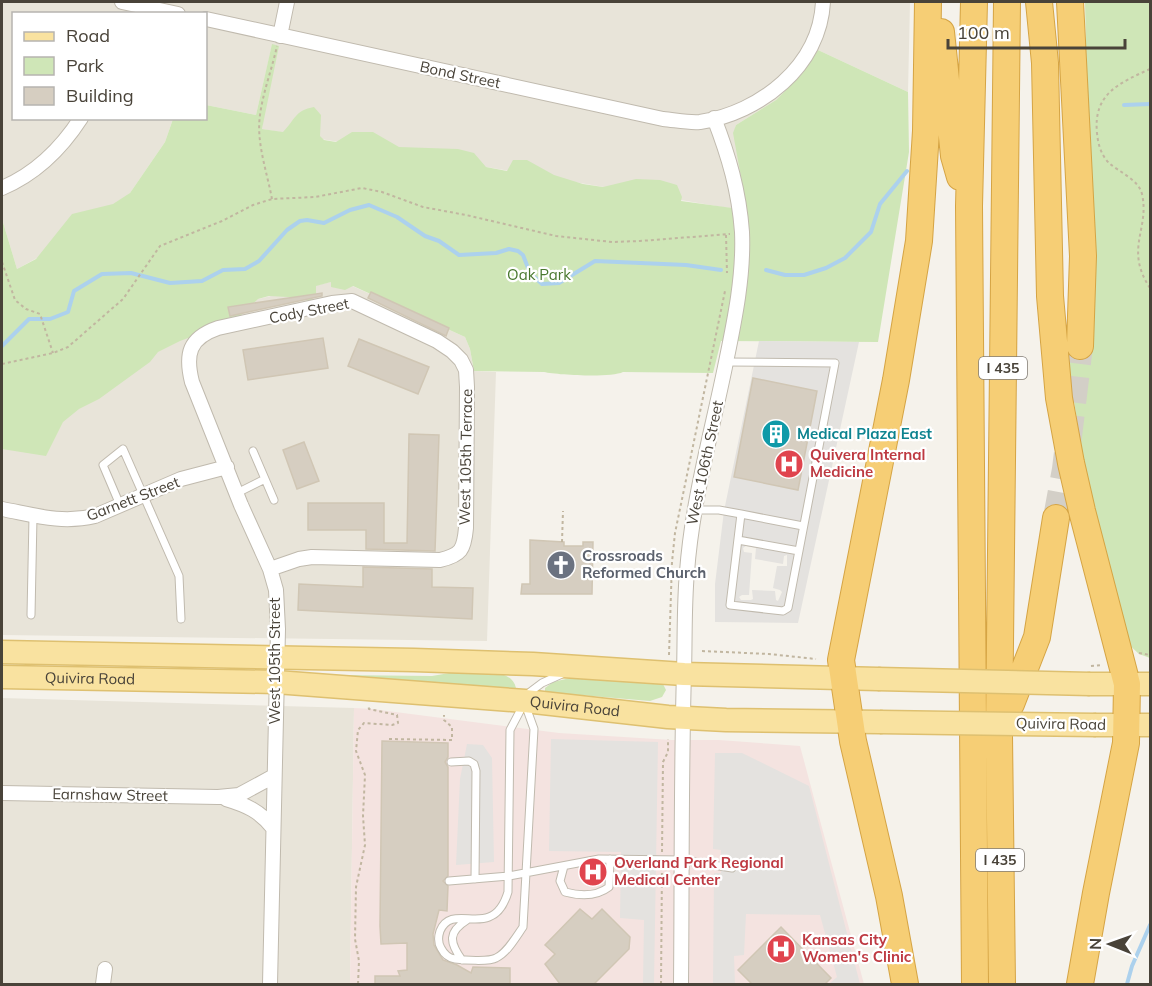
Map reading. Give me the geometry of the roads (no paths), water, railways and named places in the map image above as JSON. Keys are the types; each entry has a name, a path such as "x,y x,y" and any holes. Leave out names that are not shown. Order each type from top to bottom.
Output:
{"highway":[{"path":"905,984 889,896 850,722 841,660 904,338 919,241 926,131 928,2"},
{"path":"937,2 954,156 969,206"},
{"name":"I 435","path":"974,2 969,206 975,984"},
{"name":"I 435","path":"1002,984 999,735 1007,2"},
{"path":"1040,2 1045,63 1050,296 1059,398 1082,511 1139,684 1138,724 1126,743 1080,984"},
{"path":"1045,63 1049,2"},
{"path":"1070,2 1083,256 1080,346"},
{"path":"999,735 1036,637 1056,518"}],"main road":[{"name":"Quivira Road","path":"2,652 533,664 684,674 1139,684"},
{"name":"Quivira Road","path":"2,678 276,682 525,701 682,718 1138,724"}],"street":[{"path":"122,2 169,12"},
{"path":"280,36 287,2"},
{"path":"714,118 751,106 770,94 788,78 802,61 812,43 817,32 823,2"},
{"name":"Bond Street","path":"207,19 663,119 698,122 714,118"},
{"name":"West 106th Street","path":"681,984 682,718 686,574 695,510 739,294 742,233 731,164 714,118"},
{"path":"2,188 35,170 71,134 80,120"},
{"name":"Cody Street","path":"189,354 192,346 203,334 218,328 332,303 352,301 437,341 461,360"},
{"name":"West 105th Street","path":"189,354 192,382 270,569 276,590 277,657 270,984"},
{"name":"West 105th Terrace","path":"270,569 305,557 440,560 459,553 464,544 466,528 467,387 466,370 461,360"},
{"name":"Garnett Street","path":"2,509 55,520 80,519 182,479 227,467"},
{"name":"Earnshaw Street","path":"2,793 218,797 239,795 274,776"},
{"name":"Earnshaw Street","path":"218,797 253,808 273,828"},
{"path":"103,984 105,969"}],"lane":[{"path":"726,362 835,363 788,608 783,611 730,605 741,514"},
{"path":"120,505 103,465 123,450 179,576 181,619"},
{"path":"253,450 274,500"},
{"path":"237,493 265,479"},
{"path":"695,510 719,510 803,526"},
{"path":"31,615 33,517"},
{"path":"738,540 799,551"},
{"path":"525,701 534,729 523,927 504,952 495,959 450,958 443,953 439,945 438,935 443,923 453,918 467,920 491,917 499,911 508,892 510,730 525,701 530,692 557,675 611,677 631,671"},
{"path":"451,762 469,761 474,764 476,771 475,879"},
{"path":"449,881 509,876 599,859 682,860 732,868"},
{"path":"564,866 560,881 565,892 577,895 601,893 609,887 610,859"},
{"path":"462,960 452,941 454,931 467,920"}],"waterway":[{"path":"1124,105 1150,104"},
{"path":"766,270 785,275 804,275 826,268 845,258 871,232 880,204 907,171"},
{"path":"2,346 29,319 50,319 68,312 74,291 102,274 131,273 170,283 202,281 223,270 245,269 259,261 287,230 300,221 324,223 350,210 369,205 397,217 459,255 496,253 509,249 518,251 523,255 530,273 542,284 559,283 595,261 686,265 721,270"},
{"path":"1127,984 1132,966 1150,925"}],"tunnel":[{"path":"1056,518 1065,469 1080,346"}],"place":[{"name":"Medical Plaza East","path":"776,434"},
{"name":"Quivera Internal Medicine","path":"789,464"},
{"name":"Crossroads Reformed Church","path":"561,565"},
{"name":"Overland Park Regional Medical Center","path":"593,872"},
{"name":"Kansas City Women's Clinic","path":"781,949"}],"park label":[{"name":"Oak Park","path":"539,275"}]}
